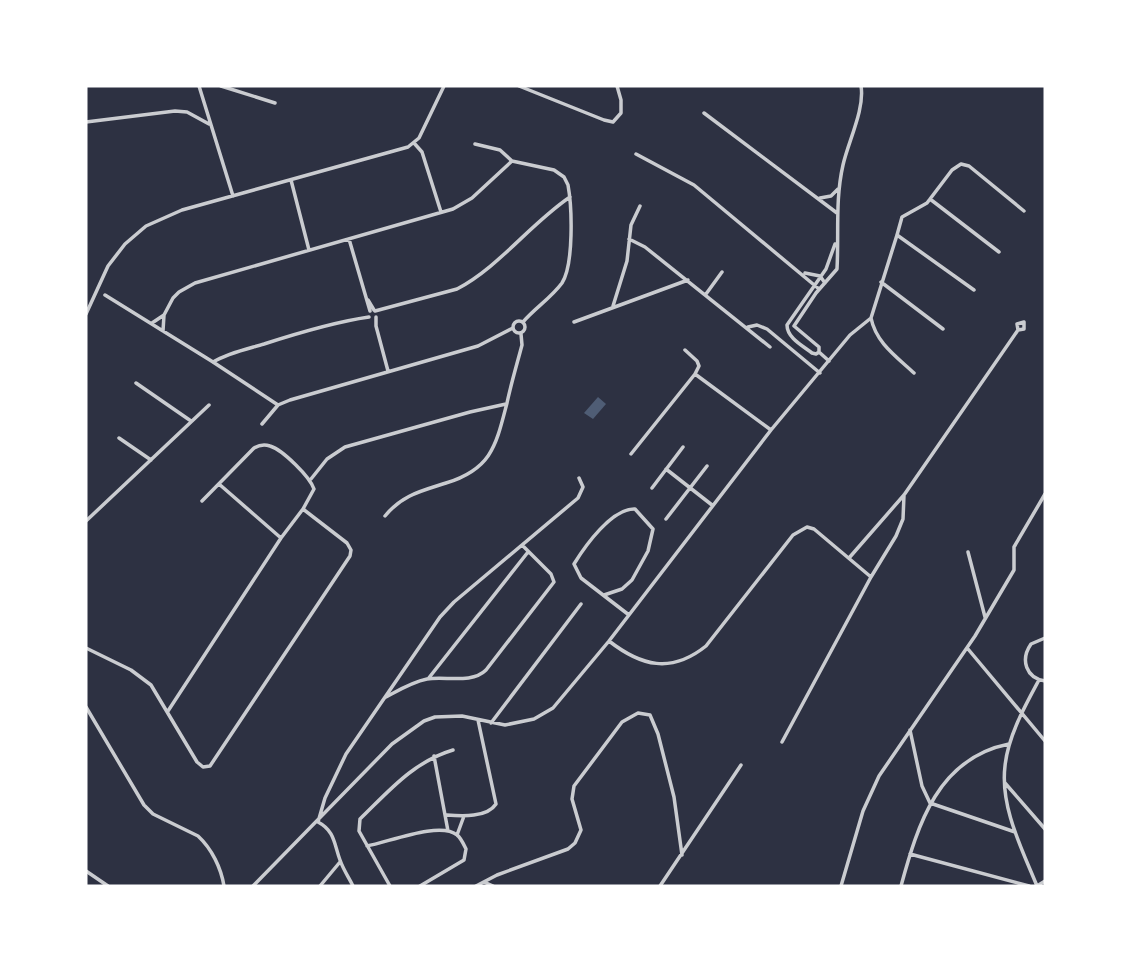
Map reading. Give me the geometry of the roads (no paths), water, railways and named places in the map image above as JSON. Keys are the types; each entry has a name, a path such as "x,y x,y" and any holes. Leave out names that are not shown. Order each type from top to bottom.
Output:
{"street":[{"path":"199,86 233,196"},
{"path":"221,86 275,103"},
{"path":"86,314 107,266 137,232 182,210 386,154 414,143 444,86"},
{"path":"519,86 613,122 621,113 617,86"},
{"path":"829,361 819,352 815,343 794,326 837,269 839,187 862,98 861,86"},
{"path":"86,122 175,111 187,112 209,124"},
{"path":"705,113 837,213"},
{"path":"414,143 422,152 442,212"},
{"path":"262,424 278,405 478,346 513,328 516,322 523,322 560,285 565,277 570,249 570,197 566,180 557,172 512,161 500,150 475,145"},
{"path":"636,154 694,186 820,289"},
{"path":"163,331 164,315 173,298 195,283 453,209 472,198 512,161"},
{"path":"915,373 882,343 871,318 902,217 930,199 952,170 965,164 1024,211"},
{"path":"290,180 309,250"},
{"path":"818,198 831,196 839,187"},
{"path":"213,362 283,338 457,289 472,281 570,197"},
{"path":"930,199 999,252"},
{"path":"613,306 627,261 633,219 640,206"},
{"path":"897,235 974,290"},
{"path":"349,239 388,372"},
{"path":"629,239 645,247 770,347"},
{"path":"819,352 816,354 810,351 791,336 787,325 830,260 836,242"},
{"path":"830,260 837,269"},
{"path":"706,294 722,272"},
{"path":"802,273 820,276 825,283"},
{"path":"574,322 688,280"},
{"path":"881,282 943,329"},
{"path":"105,295 278,405"},
{"path":"152,323 164,315"},
{"path":"253,886 392,744 409,730 435,717 462,716 505,725 525,722 553,708 629,615 771,430 850,335 871,318"},
{"path":"521,334 526,329 523,322"},
{"path":"748,327 757,325 767,329 820,373"},
{"path":"513,328 516,333 521,334"},
{"path":"849,558 904,495 1018,330"},
{"path":"385,516 393,505 407,495 462,478 479,467 496,445 522,345 521,334"},
{"path":"810,351 815,343"},
{"path":"631,454 699,366 685,350"},
{"path":"223,368 227,356"},
{"path":"695,373 771,430"},
{"path":"136,383 191,422"},
{"path":"310,479 327,458 345,447 506,404"},
{"path":"86,522 209,405"},
{"path":"119,438 150,460"},
{"path":"168,710 313,491 310,479 279,452 266,445 254,448 202,501"},
{"path":"652,488 683,447"},
{"path":"666,519 707,466"},
{"path":"666,469 712,505"},
{"path":"318,822 325,798 346,754 440,617 578,498 583,487 579,478"},
{"path":"219,484 281,538"},
{"path":"841,886 863,811 873,788 893,754 968,648 1014,570 1014,547 1045,494"},
{"path":"782,742 900,528 905,507 904,495"},
{"path":"86,648 145,680 156,691 197,762 203,767 210,766 350,556 347,543 303,509"},
{"path":"604,595 628,585 648,551 653,529 635,509 622,510 610,519 575,564 581,578 629,615"},
{"path":"609,640 627,655 645,662 664,664 693,657 706,646 793,535 801,529 814,529 871,577"},
{"path":"384,698 404,687 428,679 475,677 483,674 553,585 553,578 522,545"},
{"path":"428,679 528,552"},
{"path":"968,552 985,617"},
{"path":"491,723 581,604"},
{"path":"1045,638 1031,644 1025,657 1028,671 1039,680 1045,681"},
{"path":"968,648 1045,741"},
{"path":"1039,680 1021,713 1010,744 1004,782 1015,832 1037,886 1045,881"},
{"path":"86,707 144,804 153,814 203,841 218,864 224,886"},
{"path":"476,886 568,849 575,843 581,830 572,799 574,786 622,722 638,713 650,715 658,734 674,797 682,855"},
{"path":"446,816 485,812 496,804 478,720"},
{"path":"910,730 922,786 930,803 1015,832"},
{"path":"901,886 910,853 930,803 949,778 971,758 987,749 1010,744"},
{"path":"390,886 359,831 360,819 408,773 434,756 453,750"},
{"path":"434,756 448,831"},
{"path":"660,886 741,765"},
{"path":"1004,782 1045,828"},
{"path":"457,835 464,816"},
{"path":"318,822 330,830 353,886"},
{"path":"366,846 419,832 448,831 457,835 466,849 464,860 420,886"},
{"path":"910,853 1029,886"},
{"path":"320,886 341,862"},
{"path":"86,871 108,886"},
{"path":"484,882 493,886"}],"water":[{"path":"598,397 606,404 593,419 584,413"}]}
